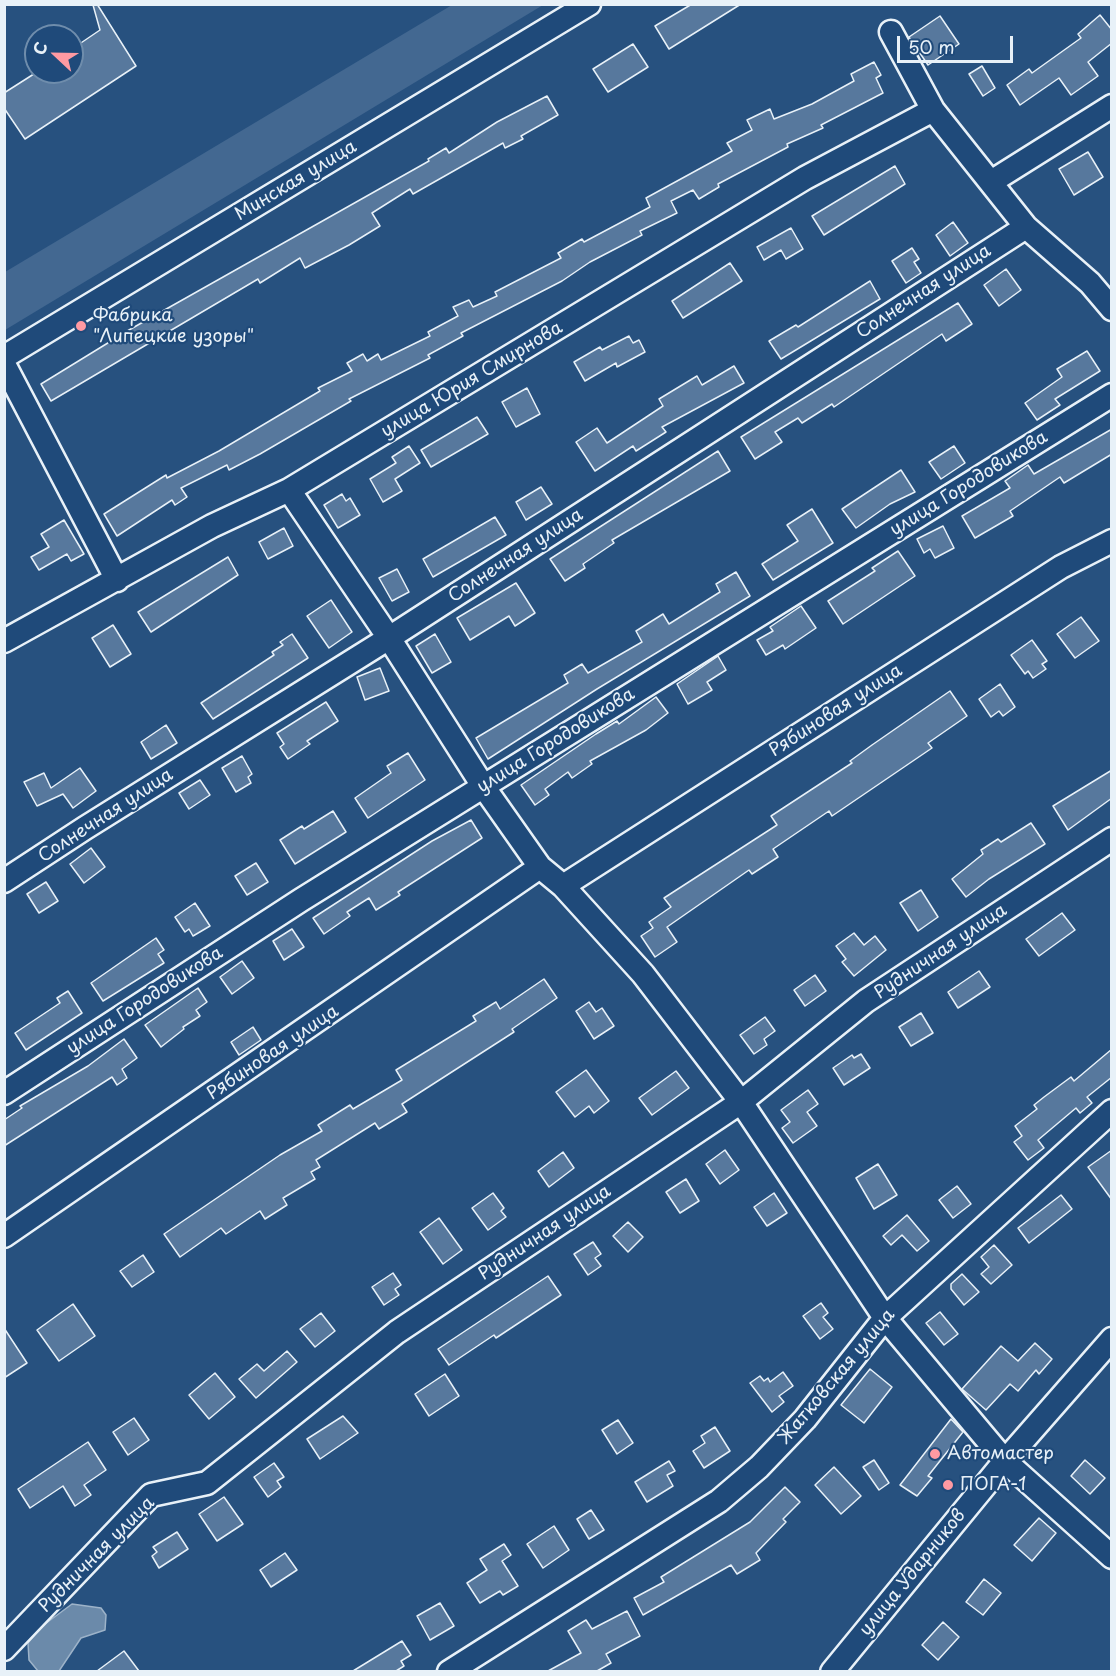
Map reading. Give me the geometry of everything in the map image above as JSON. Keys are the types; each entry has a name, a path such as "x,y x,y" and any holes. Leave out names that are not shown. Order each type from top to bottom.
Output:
{"street":[{"name":"Минская улица","path":"4,357 589,4"},
{"path":"891,32 933,110 1026,227 1090,283 1112,309"},
{"path":"991,182 1112,106"},
{"name":"улица Юрия Смирнова","path":"4,641 212,526 289,490 805,178 933,110"},
{"name":"Солнечная улица","path":"4,881 389,638 1026,227"},
{"path":"4,364 117,580"},
{"name":"улица Городовикова","path":"4,1093 127,1011 483,786 1112,395"},
{"path":"289,490 389,638 483,786 540,867 562,886 643,974 741,1102 885,1318 1005,1461 1112,1557"},
{"name":"Рябиновая улица","path":"562,886 1060,567 1112,541"},
{"name":"Рудничная улица","path":"4,1649 151,1495 207,1483 397,1332 741,1102 866,1001 1112,839"},
{"name":"Рябиновая улица","path":"4,1236 540,867"},
{"name":"Жатковская улица","path":"449,1671 719,1501 759,1467 805,1419 885,1318 1112,1111"},
{"name":"улица Ударников","path":"832,1671 1005,1461 1112,1339"}],"shaded area":[{"path":"452,5 543,5 5,330 5,272"},
{"path":"72,1604 101,1608 106,1615 105,1630 81,1638 59,1671 38,1671 29,1660 28,1643 41,1627"}],"building":[{"path":"97,4 136,66 25,139 4,108 4,93 24,80 24,84 84,84 84,41 100,30 93,5"},
{"path":"692,4 741,4 669,49 655,26"},
{"path":"1100,15 1112,30 1112,43 1088,62 1098,76 1071,95 1059,78 1020,105 1007,85 1029,69 1032,73 1081,38 1078,34"},
{"path":"940,16 959,44 928,65 909,37"},
{"path":"633,44 648,67 608,92 593,69"},
{"path":"874,62 881,75 876,78 883,93 821,125 823,128 787,144 788,147 718,184 719,187 699,199 693,190 671,201 677,213 640,231 642,235 590,262 562,281 461,333 463,336 428,355 430,358 349,399 351,401 260,454 229,470 227,465 181,488 187,497 175,505 172,500 117,536 104,514 166,475 167,478 219,451 320,391 318,388 352,371 347,363 363,354 367,361 378,354 381,360 430,336 428,332 458,316 453,307 469,300 473,307 497,296 495,292 561,258 558,253 582,239 584,242 650,207 646,198 732,151 727,143 752,130 747,120 770,109 774,119 812,104 854,81 851,74"},
{"path":"982,66 995,88 983,96 969,74"},
{"path":"547,96 558,115 521,136 523,139 505,148 503,143 413,194 410,189 372,213 380,226 349,245 305,268 300,258 260,283 258,279 51,401 41,384 129,330 429,161 428,159 446,148 449,153 497,122"},
{"path":"1088,152 1103,177 1074,195 1059,169"},
{"path":"895,166 905,184 824,235 812,216"},
{"path":"953,222 968,243 950,256 936,235"},
{"path":"791,228 803,249 786,259 781,250 764,260 757,247"},
{"path":"912,248 919,259 914,262 921,273 906,283 892,261"},
{"path":"730,263 742,281 683,318 672,301"},
{"path":"1006,269 1021,290 999,306 984,285"},
{"path":"870,281 880,299 781,359 769,341 796,325 798,327"},
{"path":"958,303 972,324 946,341 942,334 834,407 832,404 802,423 798,418 775,432 782,442 755,459 741,437"},
{"path":"629,336 633,343 639,340 645,352 617,367 616,363 585,381 574,362 600,347 602,350"},
{"path":"1087,351 1100,371 1055,399 1060,405 1037,420 1025,403 1062,377 1057,369"},
{"path":"734,366 744,383 662,427 666,432 636,451 633,446 595,471 576,442 597,428 607,443 663,406 659,399 697,376 702,385"},
{"path":"527,388 540,414 516,427 502,402"},
{"path":"477,417 488,434 431,467 421,450"},
{"path":"1112,429 1112,454 1064,483 1060,477 1010,511 1013,516 975,538 962,516 1010,488 1005,481 1028,465 1034,474"},
{"path":"409,446 420,463 395,479 402,491 383,502 370,479 396,463 392,457"},
{"path":"954,446 965,463 941,479 929,462"},
{"path":"718,451 730,471 612,540 614,543 583,564 585,568 565,581 550,559"},
{"path":"901,470 915,492 890,504 856,528 842,509"},
{"path":"541,487 552,504 526,520 516,502"},
{"path":"342,494 346,501 350,498 360,515 338,528 324,505"},
{"path":"812,509 833,543 773,580 762,564 798,541 787,525"},
{"path":"495,517 506,535 433,577 423,559"},
{"path":"64,520 84,554 71,561 67,554 39,570 31,557 49,547 41,534"},
{"path":"943,526 954,548 935,558 930,549 924,553 917,539"},
{"path":"284,528 293,546 268,559 259,542"},
{"path":"898,551 915,576 843,624 828,601 875,571 872,568"},
{"path":"228,557 238,575 151,632 138,612"},
{"path":"397,569 409,592 392,601 379,578"},
{"path":"736,572 750,596 597,689 488,759 476,738 568,683 564,675 582,664 588,673 642,642 636,631 663,614 669,624 720,592 716,584"},
{"path":"516,583 535,613 515,626 509,616 470,640 457,618"},
{"path":"331,600 352,632 329,648 307,616"},
{"path":"801,606 816,628 785,649 783,645 766,655 757,640 773,631 770,627"},
{"path":"1081,617 1099,641 1075,658 1057,634"},
{"path":"113,625 131,654 110,667 92,638"},
{"path":"292,634 308,658 213,719 201,703 274,655 272,652 283,645 280,642"},
{"path":"435,634 451,662 432,673 416,646"},
{"path":"1032,640 1047,661 1042,664 1046,669 1033,678 1028,671 1025,674 1011,655"},
{"path":"718,656 726,670 707,682 712,690 688,704 677,684"},
{"path":"380,668 389,691 365,700 357,677"},
{"path":"1000,684 1015,707 1003,716 999,711 991,717 979,699"},
{"path":"950,691 967,716 928,743 932,748 832,816 829,811 773,849 778,857 752,874 749,870 667,927 677,942 655,957 641,936 653,928 649,922 671,907 664,898 777,825 771,816 852,763 850,761"},
{"path":"656,697 668,713 646,730 590,761 592,764 572,778 568,772 545,789 549,795 535,805 521,785 596,734 617,721 619,724"},
{"path":"326,702 338,721 307,741 310,744 288,759 280,747 284,744 277,733"},
{"path":"166,725 177,743 151,759 141,742"},
{"path":"408,753 425,780 368,818 355,798 391,773 387,766"},
{"path":"242,756 252,774 248,777 251,783 236,792 222,768"},
{"path":"80,768 96,791 73,808 63,794 37,806 24,782 44,773 51,788"},
{"path":"1112,770 1112,798 1068,830 1053,806"},
{"path":"200,780 210,795 189,809 179,793"},
{"path":"333,811 346,832 295,864 280,840 302,826 304,829"},
{"path":"471,820 482,838 398,892 400,895 376,910 369,898 347,912 350,916 324,934 313,918 432,841"},
{"path":"1031,823 1045,844 989,879 966,897 952,879 983,854 981,850 998,839 1001,842"},
{"path":"91,848 105,867 84,883 70,864"},
{"path":"256,863 268,882 247,895 235,876"},
{"path":"46,882 58,901 39,913 27,894"},
{"path":"921,890 938,917 918,931 900,903"},
{"path":"195,903 210,926 193,936 189,929 185,932 175,917"},
{"path":"1062,913 1075,930 1039,956 1026,939"},
{"path":"292,929 304,947 284,960 273,941"},
{"path":"854,933 864,945 875,936 886,950 854,976 842,962 846,959 836,946"},
{"path":"156,938 164,950 158,954 164,963 103,1001 91,983"},
{"path":"242,961 254,978 232,994 220,977"},
{"path":"979,971 990,987 958,1008 948,992"},
{"path":"815,975 826,991 805,1006 794,990"},
{"path":"544,979 557,998 512,1029 514,1032 402,1104 407,1112 379,1129 375,1123 316,1160 320,1167 311,1172 315,1179 283,1198 287,1205 265,1219 260,1211 226,1234 221,1228 180,1257 164,1234 280,1155 322,1131 318,1125 350,1105 353,1109 402,1080 396,1070 476,1021 473,1016 496,1002 500,1009"},
{"path":"198,988 207,1002 196,1010 200,1016 183,1027 184,1029 161,1047 145,1025"},
{"path":"68,991 82,1013 26,1050 15,1033 60,1003 57,998"},
{"path":"589,1002 596,1012 602,1008 614,1026 594,1039 576,1011"},
{"path":"921,1013 933,1033 911,1046 899,1027"},
{"path":"765,1017 775,1031 764,1039 767,1045 754,1054 740,1035"},
{"path":"253,1027 261,1040 239,1055 231,1042"},
{"path":"124,1039 137,1058 122,1069 127,1078 117,1085 112,1077 4,1146 4,1120 22,1108 20,1106 88,1066"},
{"path":"1112,1049 1112,1077 1087,1097 1092,1103 1080,1113 1076,1108 1038,1140 1044,1148 1028,1160 1014,1142 1022,1136 1015,1126 1037,1109 1034,1105 1044,1097 1071,1077 1074,1081"},
{"path":"861,1054 870,1068 844,1085 833,1068 852,1055 854,1058"},
{"path":"586,1070 609,1101 594,1113 589,1106 575,1117 556,1092"},
{"path":"676,1071 689,1088 652,1115 639,1098"},
{"path":"808,1090 818,1104 807,1112 817,1126 793,1143 782,1128 790,1122 781,1110"},
{"path":"725,1150 739,1170 720,1184 706,1164"},
{"path":"1112,1150 1112,1200 1088,1167"},
{"path":"563,1152 574,1168 549,1187 538,1171"},
{"path":"878,1164 897,1195 874,1209 856,1178"},
{"path":"686,1179 699,1201 680,1213 666,1192"},
{"path":"957,1186 971,1204 953,1218 939,1200"},
{"path":"493,1193 504,1208 501,1211 506,1217 488,1230 472,1208"},
{"path":"774,1193 787,1213 767,1226 754,1207"},
{"path":"1061,1195 1072,1209 1029,1243 1018,1228"},
{"path":"907,1215 929,1241 917,1251 902,1235 891,1245 883,1236"},
{"path":"439,1218 462,1250 443,1264 420,1232"},
{"path":"628,1222 643,1237 628,1252 613,1236"},
{"path":"593,1242 601,1254 595,1258 601,1266 588,1275 574,1254"},
{"path":"994,1245 1012,1265 991,1284 981,1274 989,1267 981,1257"},
{"path":"143,1255 154,1272 132,1287 120,1271"},
{"path":"393,1273 401,1285 395,1289 399,1295 384,1305 372,1287"},
{"path":"962,1274 979,1292 964,1305 951,1289 951,1284"},
{"path":"548,1276 561,1295 496,1338 494,1335 449,1365 438,1349"},
{"path":"821,1303 828,1313 823,1317 833,1329 820,1339 803,1316"},
{"path":"73,1304 95,1336 59,1361 37,1330"},
{"path":"940,1312 958,1334 944,1345 926,1323"},
{"path":"321,1313 335,1331 315,1347 300,1329"},
{"path":"4,1328 27,1363 4,1378"},
{"path":"1035,1343 1052,1359 1039,1374 1036,1370 1018,1391 1010,1384 986,1410 962,1389 1001,1346 1018,1361"},
{"path":"287,1351 297,1362 256,1398 239,1379 257,1364 264,1371"},
{"path":"870,1369 892,1387 864,1423 841,1405"},
{"path":"783,1372 793,1386 779,1396 784,1402 772,1412 750,1383 760,1376 764,1381 768,1378 770,1382"},
{"path":"215,1373 235,1397 209,1419 189,1395"},
{"path":"445,1374 459,1396 429,1416 415,1394"},
{"path":"343,1416 358,1433 320,1459 307,1439"},
{"path":"134,1418 149,1440 128,1455 113,1432"},
{"name":"Автомастер","path":"951,1419 963,1432 928,1476 932,1478 917,1496 900,1485"},
{"path":"618,1420 633,1443 617,1454 602,1430"},
{"path":"715,1427 730,1451 704,1468 693,1451 705,1443 701,1436"},
{"path":"88,1442 106,1470 84,1485 91,1495 75,1506 63,1486 30,1508 18,1489"},
{"path":"874,1460 889,1483 879,1490 863,1467"},
{"path":"1085,1460 1105,1478 1090,1494 1071,1476"},
{"path":"669,1461 675,1471 667,1475 673,1486 647,1502 635,1482"},
{"path":"274,1463 284,1477 277,1481 281,1487 268,1497 254,1477"},
{"path":"834,1467 861,1496 841,1514 815,1485"},
{"path":"785,1487 800,1502 783,1519 786,1522 756,1553 760,1560 737,1574 731,1565 643,1615 634,1598 664,1582 661,1577 750,1522"},
{"path":"224,1497 243,1524 217,1541 199,1514"},
{"path":"591,1510 604,1530 589,1539 577,1519"},
{"path":"1039,1518 1056,1533 1032,1561 1014,1545"},
{"path":"554,1526 569,1550 543,1568 527,1544"},
{"path":"177,1532 188,1549 159,1568 152,1556 157,1552 153,1547"},
{"path":"504,1544 511,1555 502,1561 518,1586 503,1595 500,1591 480,1603 467,1583 487,1570 480,1559"},
{"path":"285,1553 297,1570 271,1587 260,1570"},
{"path":"984,1579 1001,1593 983,1615 966,1602"},
{"path":"440,1603 454,1626 430,1640 417,1616"},
{"path":"627,1611 640,1636 606,1654 611,1663 597,1671 548,1671 581,1653 568,1631 586,1620 592,1629"},
{"path":"943,1622 959,1637 938,1660 922,1645"},
{"path":"402,1641 411,1655 401,1661 404,1666 396,1671 353,1671"},
{"path":"124,1651 139,1671 97,1671"}],"place":[{"name":"Фабрика \"Липецкие узоры\"","path":"81,326"},
{"name":"Автомастер","path":"935,1454"},
{"name":"ПОГА-1","path":"948,1485"}]}
